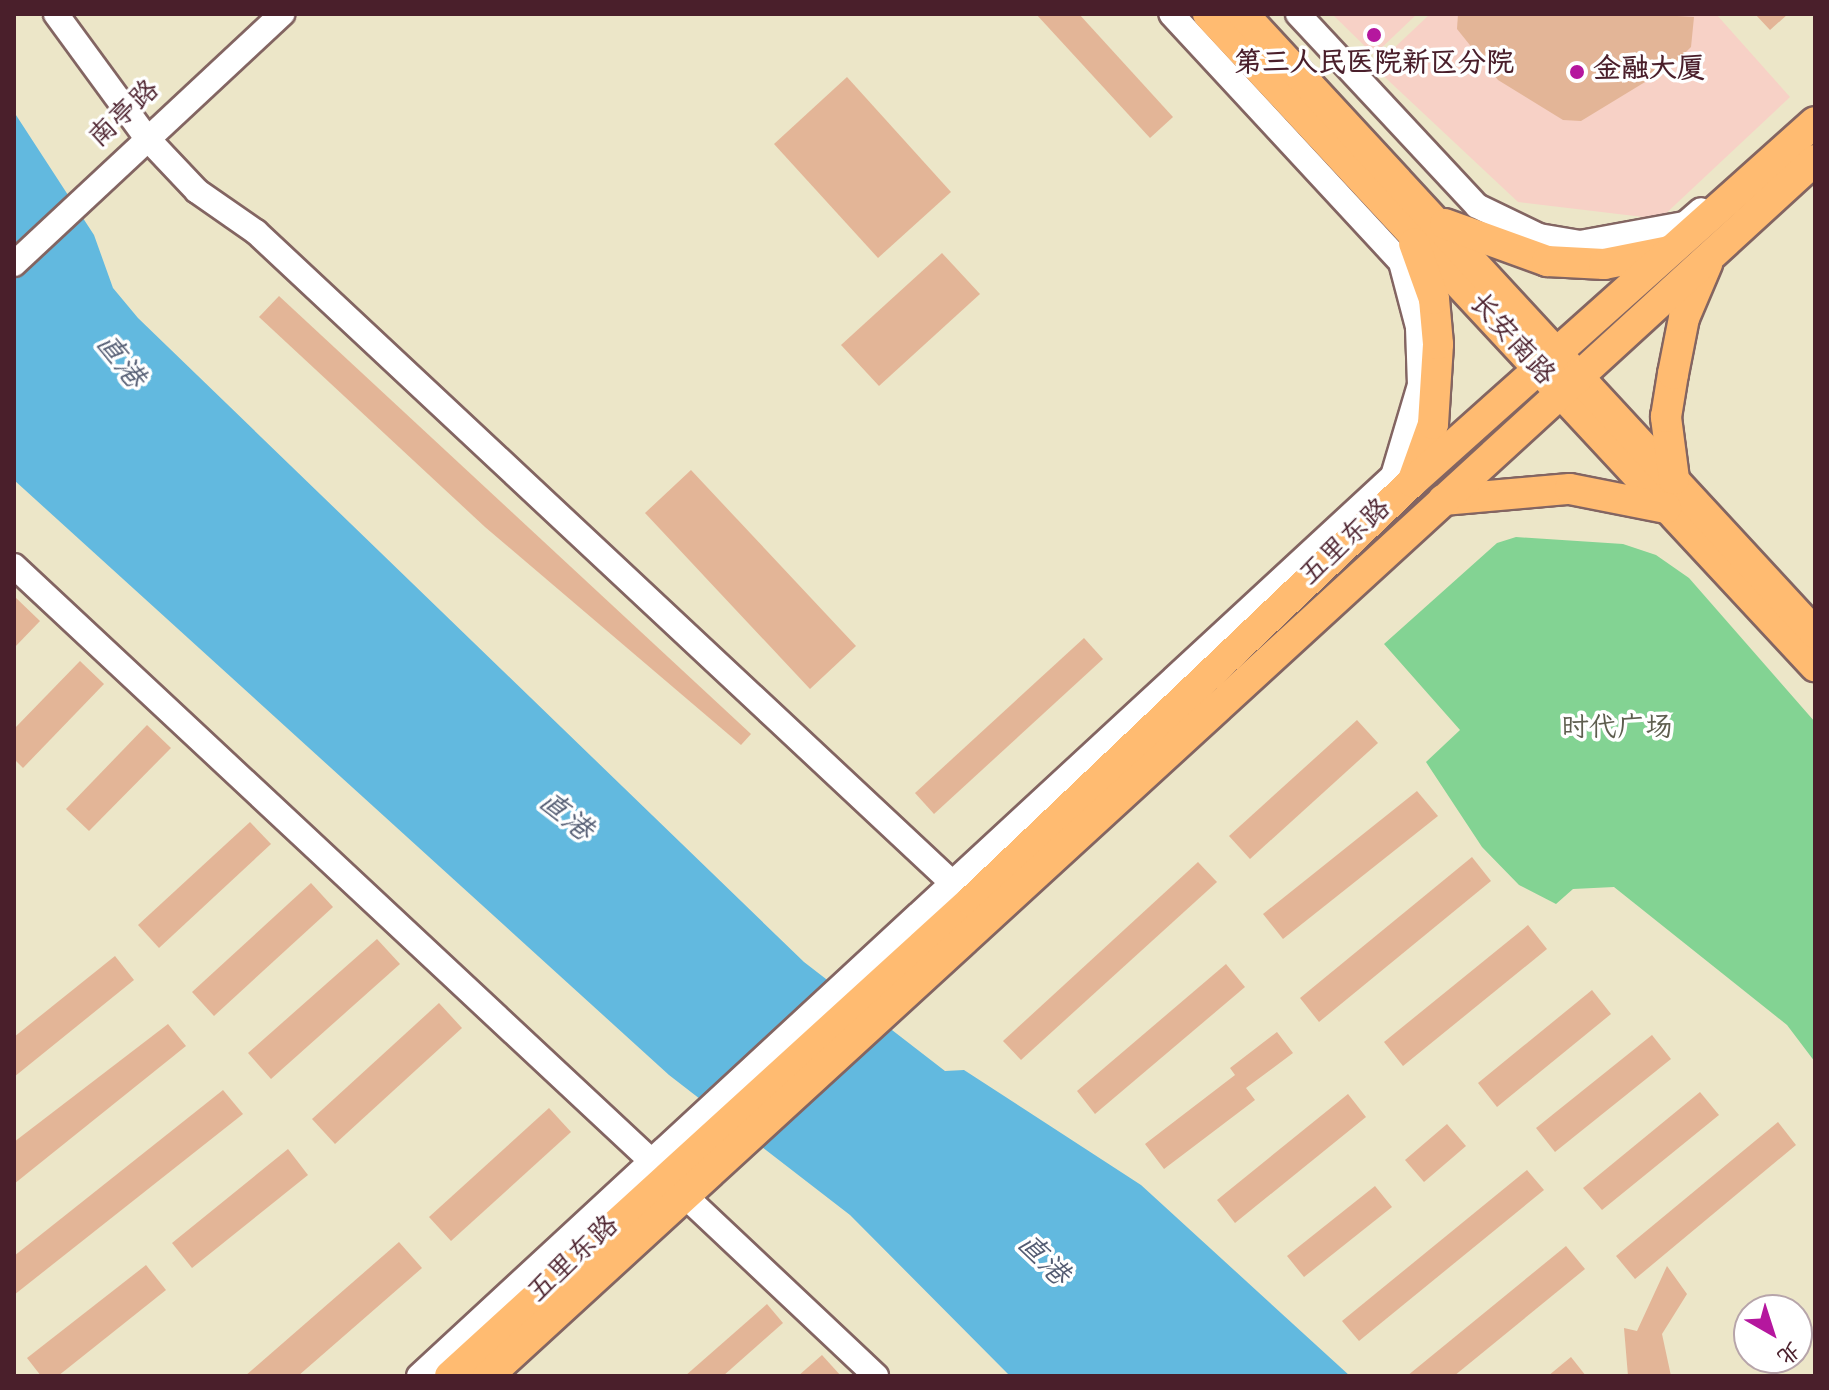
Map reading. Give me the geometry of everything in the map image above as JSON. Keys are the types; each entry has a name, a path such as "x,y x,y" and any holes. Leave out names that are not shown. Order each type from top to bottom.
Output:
{"main road":[{"name":"长安南路","path":"1208,14 1421,224"},
{"name":"长安南路","path":"1243,14 1421,224 1559,374 1672,494 1815,633"},
{"name":"五里东路","path":"970,900 1443,500 1671,251 1815,122"},
{"name":"五里东路","path":"450,1376 887,978 1412,482 1559,374 1711,256 1815,160"},
{"path":"1412,482 1433,424 1438,344 1421,224 1547,261 1604,264 1671,251"},
{"path":"1443,500 1570,489 1672,494 1666,417 1673,374 1684,318 1711,256"},
{"name":"长安南路","path":"1672,494 1815,666"},
{"name":"五里东路","path":"488,1376 667,1177"}],"street":[{"path":"56,14 146,137 970,900 1393,476 1409,434 1420,385 1418,327 1401,262 1171,14"},
{"name":"南亭路","path":"14,264 146,137 282,14"},
{"path":"1298,14 1477,206 1539,236 1580,243 1685,224 1815,105"},
{"path":"1685,547 1815,684"},
{"path":"14,566 432,963 667,1177 876,1376"},
{"path":"419,1376 667,1177"}],"shaded area":[{"name":"第三人民医院新区分院","path":"1332,14 1417,14 1374,55"},
{"name":"金融大厦","path":"1430,14 1716,14 1790,97 1660,219 1518,202 1374,67"}],"green space":[{"name":"时代广场","path":"1516,537 1623,544 1656,555 1689,578 1815,722 1815,1062 1787,1025 1614,887 1573,889 1556,904 1519,885 1482,847 1426,762 1460,730 1384,644 1497,543"}],"water":[{"name":"直港","path":"14,112 94,235 113,288 138,318 804,962 945,1071 964,1070 1141,1185 1350,1376 1010,1376 850,1215 669,1075 14,480"}],"building":[{"path":"1036,14 1079,14 1173,117 1150,138"},
{"name":"金融大厦","path":"1458,14 1694,17 1691,47 1673,65 1581,121 1563,120 1498,80 1457,29"},
{"path":"1755,14 1788,14 1770,30"},
{"path":"847,77 951,192 878,258 774,144"},
{"path":"942,253 980,294 879,386 841,345"},
{"path":"279,296 751,734 741,745 485,527 259,317"},
{"path":"691,470 856,646 810,689 645,513"},
{"path":"14,596 40,621 14,648"},
{"path":"1084,638 1103,659 934,814 915,793"},
{"path":"80,661 104,684 23,768 14,759 14,729"},
{"path":"1357,720 1378,743 1250,859 1229,836"},
{"path":"147,725 171,748 89,831 66,809"},
{"path":"1417,791 1438,816 1283,939 1263,914"},
{"path":"250,822 271,844 159,948 138,925"},
{"path":"1472,857 1491,881 1319,1022 1300,998"},
{"path":"1198,862 1217,882 1021,1060 1003,1041"},
{"path":"311,883 333,907 214,1016 192,992"},
{"path":"1528,925 1547,949 1403,1066 1384,1042"},
{"path":"377,939 400,964 271,1079 248,1053"},
{"path":"115,956 134,980 14,1077 14,1037"},
{"path":"1226,964 1245,987 1095,1114 1077,1091"},
{"path":"1592,990 1611,1014 1497,1107 1478,1083"},
{"path":"439,1003 462,1028 335,1144 312,1119"},
{"path":"168,1024 186,1046 14,1184 14,1142"},
{"path":"1277,1032 1293,1053 1246,1088 1255,1100 1164,1169 1145,1144 1235,1075 1230,1068"},
{"path":"1652,1035 1671,1059 1555,1152 1536,1128"},
{"path":"223,1090 243,1114 14,1295 14,1256"},
{"path":"1700,1092 1719,1115 1602,1210 1583,1188"},
{"path":"1348,1094 1366,1117 1235,1223 1217,1200"},
{"path":"549,1108 571,1132 451,1241 429,1217"},
{"path":"1778,1122 1796,1145 1635,1279 1616,1256"},
{"path":"1447,1124 1466,1146 1424,1182 1405,1160"},
{"path":"288,1149 308,1175 192,1268 172,1243"},
{"path":"1527,1170 1544,1190 1359,1341 1342,1321"},
{"path":"1375,1186 1392,1207 1304,1277 1287,1256"},
{"path":"399,1242 422,1268 298,1376 245,1376"},
{"path":"1566,1246 1585,1269 1454,1376 1407,1376"},
{"path":"146,1265 166,1290 58,1376 41,1376 27,1358"},
{"path":"1667,1266 1687,1294 1662,1334 1671,1376 1628,1376 1624,1328 1637,1331"},
{"path":"767,1304 783,1323 723,1376 685,1376"},
{"path":"822,1355 841,1376 798,1376"},
{"path":"1571,1357 1586,1376 1548,1376"}],"place":[{"name":"第三人民医院新区分院","path":"1374,35"},
{"name":"金融大厦","path":"1577,72"}]}
